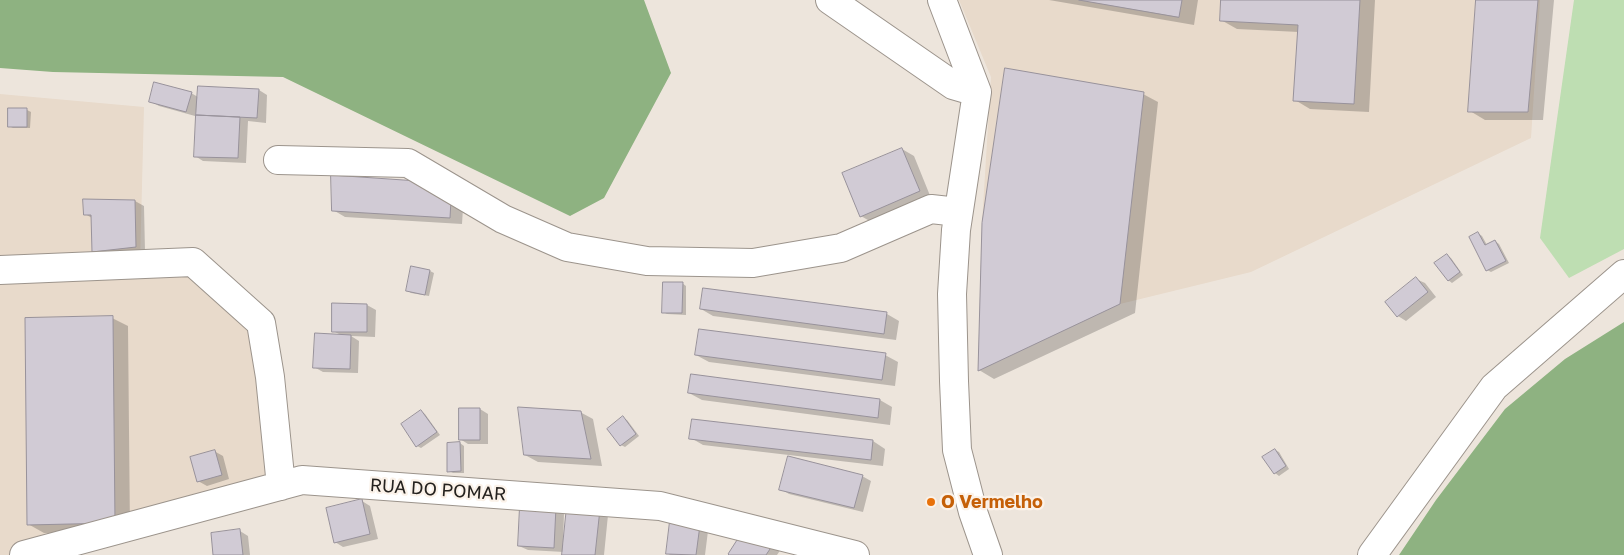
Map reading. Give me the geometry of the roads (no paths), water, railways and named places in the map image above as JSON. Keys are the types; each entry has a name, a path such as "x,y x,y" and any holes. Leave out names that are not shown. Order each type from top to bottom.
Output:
{"street":[{"path":"830,0 953,85 977,92"},
{"path":"942,0 977,92 958,212 952,294 957,450 972,512 988,555"},
{"path":"278,160 408,163 503,219 567,247 647,261 753,263 841,248 930,209 958,212"},
{"path":"0,270 193,262 261,323 270,377 281,486"},
{"path":"1372,555 1494,387 1624,274"},
{"name":"RUA DO POMAR","path":"24,555 302,480 660,506 855,555"}],"place":[{"name":"O Vermelho","path":"931,502"}]}
